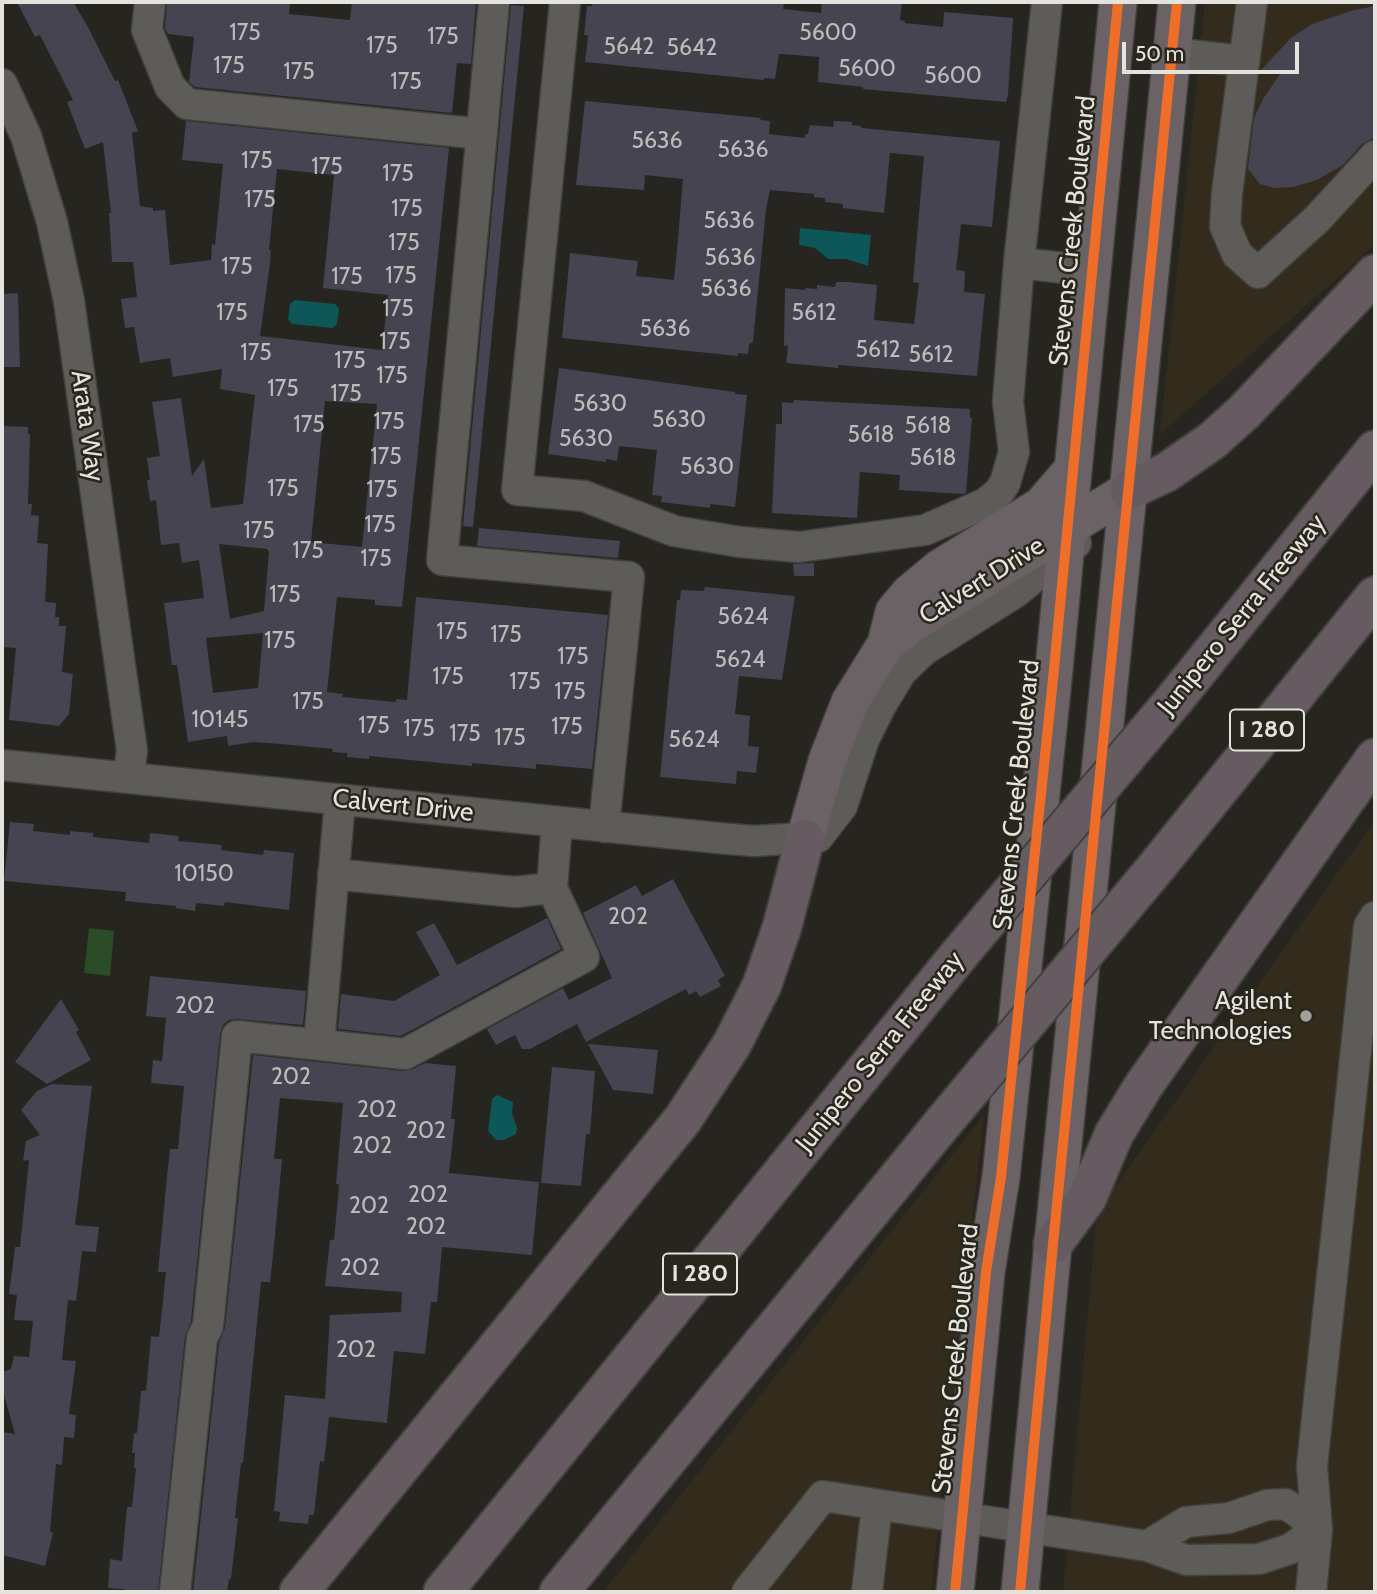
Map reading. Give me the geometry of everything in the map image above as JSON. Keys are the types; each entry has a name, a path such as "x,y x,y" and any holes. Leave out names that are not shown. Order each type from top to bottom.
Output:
{"highway":[{"path":"1129,490 1167,472 1213,440 1244,412 1375,274"},
{"name":"Junipero Serra Freeway","path":"443,1592 958,956 1174,699 1375,450"},
{"name":"I 280","path":"559,1592 1158,865 1375,596"},
{"path":"1053,1244 1087,1198 1114,1134 1144,1085 1375,758"},
{"path":"299,1592 683,1119 732,1044 762,985 782,927 805,839"}],"main road":[{"name":"Stevens Creek Boulevard","path":"954,1592 986,1272 1001,1177 1067,541 1118,2"},
{"path":"1020,1592 1177,2"},
{"path":"886,644 894,612 910,593 940,568 1041,506 1073,470"},
{"name":"Calvert Drive","path":"805,839 827,761 850,702 886,644 911,624 1067,541 1129,490"}],"street":[{"path":"150,2 147,30 170,86 187,104 482,134"},
{"path":"494,2 442,560 629,577 604,827"},
{"path":"565,2 517,490 584,496 674,531 740,542 799,547 925,530 986,503 1005,483 1014,452 1008,402 1019,263 1047,2"},
{"path":"1252,2 1225,226 1237,254 1258,273 1318,218 1375,156"},
{"path":"1171,53 1243,61"},
{"name":"Arata Way","path":"2,84 26,136 52,222 69,301 132,751 128,778"},
{"path":"1019,263 1093,271"},
{"name":"Calvert Drive","path":"2,765 754,841 818,837 842,806 864,739 901,672 924,650 1016,592 1067,541"},
{"path":"319,1044 340,800"},
{"path":"175,1592 202,1338 208,1326 237,1036 405,1054 584,957 552,888 557,822"},
{"path":"333,874 516,892 552,888"},
{"path":"1311,1592 1317,1530 1312,1466 1363,1107 1369,926 1375,917"},
{"path":"747,1592 823,1496 1147,1546 1186,1560 1259,1559 1290,1549 1317,1530"},
{"path":"1147,1546 1186,1522 1228,1518 1267,1505 1285,1504 1317,1530"},
{"path":"867,1592 877,1506"}],"shaded area":[{"path":"1205,2 1375,2 1375,245 1160,434"},
{"name":"Agilent Technologies","path":"1375,820 1375,1592 1063,1592 1097,1212"},
{"path":"984,1115 931,1592 603,1592"}],"green space":[{"path":"89,928 114,931 110,976 84,973"}],"water":[{"path":"800,228 871,235 868,266 846,259 828,259 815,248 799,245"},
{"path":"295,300 335,304 339,309 337,324 333,328 292,324 288,319 290,304"},
{"path":"497,1095 513,1102 516,1134 504,1140 496,1140 488,1131 492,1099"}],"building":[{"path":"17,2 73,2 115,81 118,80 138,131 132,133 140,206 153,208 153,211 165,210 170,265 211,260 212,244 215,245 223,164 182,160 186,121 449,148 402,607 375,605 375,600 337,597 327,692 343,694 342,697 396,702 396,699 407,700 416,597 608,615 592,769 536,764 536,769 472,763 472,766 369,756 369,759 347,757 347,753 332,752 333,749 281,744 253,742 228,746 227,736 188,742 177,665 172,665 164,603 204,598 199,560 182,563 179,543 161,545 156,500 150,501 147,480 150,480 147,458 160,456 152,402 181,398 192,476 204,459 211,508 243,504 255,395 220,389 222,369 173,377 170,358 140,363 134,327 125,328 121,299 137,297 133,262 112,262 111,213 103,142 85,149 67,102 73,100 40,35 35,37","holes":["277,169 334,175 323,288 388,295 382,350 260,336 270,264","325,401 377,404 362,547 311,542","219,544 267,549 269,552 264,611 230,619","263,633 258,688 213,693 206,638"]},
{"path":"167,2 290,2 289,14 350,20 352,2 476,2 471,64 457,63 452,113 195,87 189,82 194,37 168,34 165,28"},
{"path":"593,2 784,2 783,9 821,13 822,2 902,2 900,20 905,23 943,27 944,12 1013,18 1008,95 1006,102 863,89 818,82 819,57 782,54 779,54 775,79 764,80 585,62 587,6 592,6"},
{"path":"511,5 524,6 473,527 463,526"},
{"path":"1375,6 1375,137 1362,144 1343,165 1317,180 1293,187 1274,188 1260,184 1248,169 1254,118 1282,71 1261,70 1291,38 1312,24"},
{"path":"585,101 761,118 760,120 770,121 769,134 805,138 810,125 833,127 834,121 852,122 852,125 861,128 1000,141 992,227 961,224 956,270 965,271 964,292 985,294 977,376 786,363 788,346 784,346 785,288 805,290 817,289 817,285 835,287 836,282 877,285 874,320 914,324 919,283 913,282 924,156 890,153 884,213 843,208 843,204 825,202 825,198 814,197 814,194 770,190 753,342 749,344 748,354 738,353 738,356 562,338 570,253 638,261 636,276 674,280 678,239 683,179 645,175 644,190 576,185"},
{"path":"18,293 20,367 2,367 2,294"},
{"path":"559,368 747,395 735,507 710,504 710,508 661,502 662,496 652,495 657,450 619,446 617,461 606,459 606,462 548,454"},
{"path":"794,400 970,409 970,418 972,417 966,493 899,490 900,475 860,472 857,518 772,513 776,424 782,424 782,402 793,403"},
{"path":"2,426 28,427 30,434 28,504 32,504 31,515 39,516 37,543 48,544 45,602 56,603 55,617 59,617 59,626 66,626 62,672 73,674 69,714 59,726 9,720 16,648 2,647"},
{"path":"479,528 620,541 618,558 477,546"},
{"path":"814,563 814,576 794,576 793,564"},
{"path":"705,587 795,596 782,680 739,676 735,714 750,716 748,746 759,747 756,773 737,771 736,784 660,777 677,600 680,600 681,590 704,591"},
{"path":"10,822 34,824 33,831 70,835 70,831 93,833 93,837 149,843 150,833 179,836 178,841 222,845 221,850 263,855 264,850 294,853 289,910 225,902 224,906 196,903 195,911 176,906 125,901 126,892 4,881"},
{"path":"673,879 725,976 718,980 721,986 700,997 696,991 689,995 686,989 586,1042 577,1024 530,1049 522,1049 515,1035 496,1045 487,1029 563,988 569,1000 612,978 583,913 636,885 642,896"},
{"path":"547,918 561,949 401,1036 338,1029 341,994 394,1001 440,975 416,932 434,923 457,965"},
{"path":"150,976 306,991 303,1025 238,1019 229,1020 223,1025 220,1034 191,1321 185,1336 158,1592 124,1592 124,1589 108,1588 110,1559 122,1561 127,1507 132,1507 136,1468 135,1453 132,1453 134,1433 137,1433 141,1391 146,1391 151,1336 159,1337 166,1272 158,1272 167,1176 170,1149 178,1149 184,1086 151,1083 153,1060 162,1061 166,1018 146,1016"},
{"path":"61,999 79,1030 76,1032 91,1060 47,1084 15,1062"},
{"path":"588,1044 658,1050 653,1094 613,1090"},
{"path":"253,1055 403,1071 425,1063 456,1066 451,1119 455,1119 449,1173 539,1182 532,1255 442,1247 437,1302 431,1302 425,1354 394,1351 387,1423 329,1417 324,1462 320,1461 314,1515 309,1515 308,1524 279,1521 280,1512 274,1511 285,1395 325,1399 330,1315 401,1312 402,1292 325,1286 330,1240 334,1240 343,1103 280,1098 274,1159 282,1159 273,1256 270,1282 261,1282 235,1518 238,1518 231,1579 227,1592 193,1592 219,1343 225,1328"},
{"path":"552,1067 595,1071 590,1134 586,1134 581,1186 541,1183"},
{"path":"52,1084 92,1086 75,1225 99,1227 96,1252 82,1251 76,1301 68,1300 62,1360 76,1361 69,1414 76,1415 74,1438 64,1437 62,1465 56,1464 50,1532 53,1533 45,1566 2,1555 2,1432 15,1434 2,1388 2,1372 11,1369 14,1356 29,1357 33,1321 14,1320 17,1295 9,1294 15,1247 20,1247 29,1160 23,1161 26,1141 40,1135 21,1110 37,1091"}],"cycle path":[{"path":"955,1592 986,1272 1001,1177 1053,679 1118,2"},
{"path":"1020,1592 1177,2"}],"place":[{"name":"Agilent Technologies","path":"1306,1016"}]}
